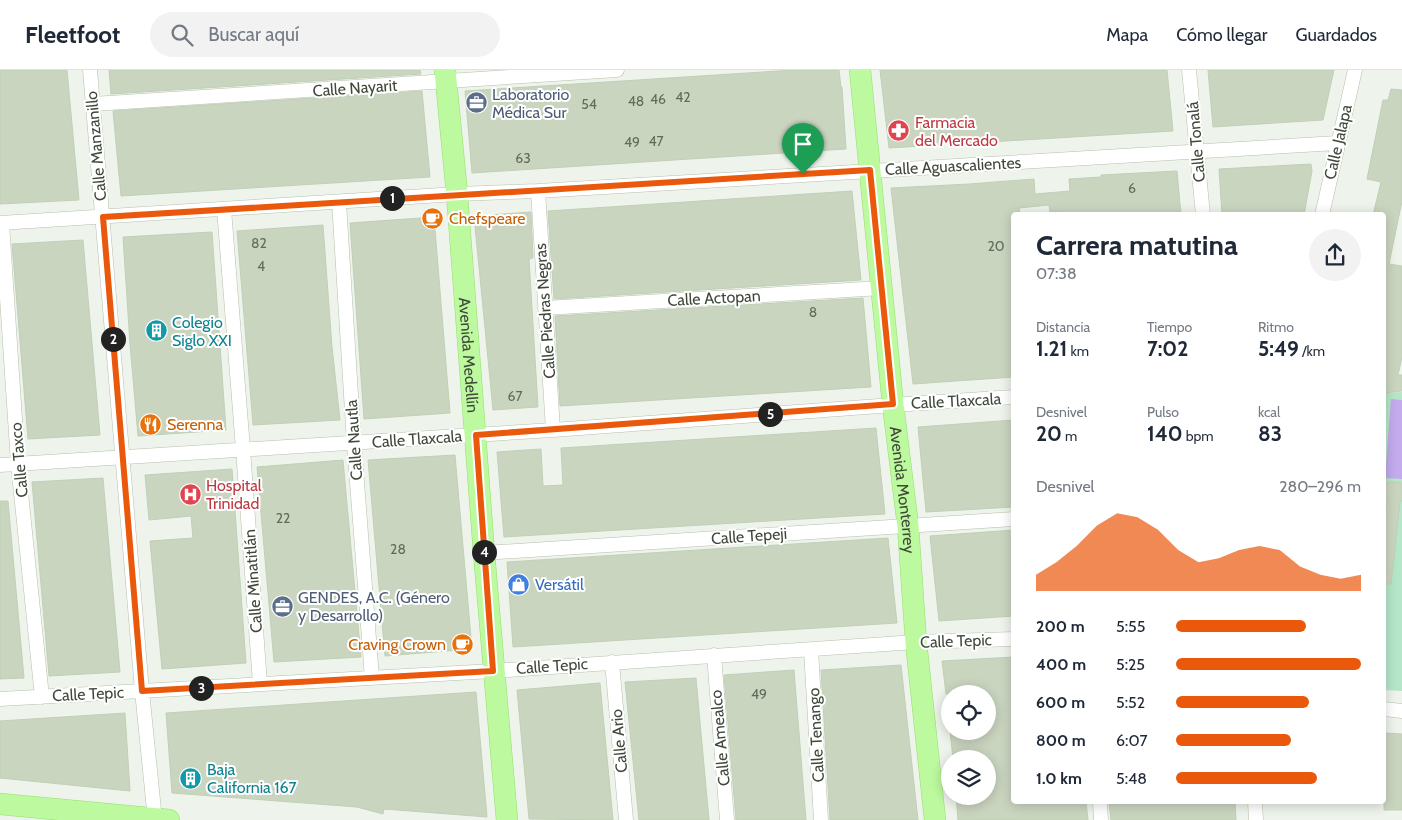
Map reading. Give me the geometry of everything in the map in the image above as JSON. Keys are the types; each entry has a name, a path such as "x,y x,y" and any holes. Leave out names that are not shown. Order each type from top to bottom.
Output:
{"main road":[{"name":"Avenida Monterrey","path":"860,70 893,404 908,526 916,642 936,820"},
{"name":"Avenida Medellín","path":"445,76 476,435 506,820"},
{"path":"0,804 160,820"}],"street":[{"name":"Calle Manzanillo","path":"90,70 142,691 160,820"},
{"name":"Calle Nayarit","path":"93,104 445,76 617,70"},
{"name":"Calle Tonalá","path":"1190,70 1203,212"},
{"name":"Calle Jalapa","path":"1323,212 1355,70"},
{"name":"Calle Aguascalientes","path":"1,223 456,194 538,191 1337,144"},
{"name":"Calle Piedras Negras","path":"538,191 553,430"},
{"name":"Calle Nautla","path":"339,202 354,442 372,678"},
{"name":"Calle Minatitlán","path":"224,209 244,450 260,684"},
{"name":"Calle Taxco","path":"1,223 18,464 42,697"},
{"name":"Calle Actopan","path":"545,308 882,288"},
{"name":"Calle Tlaxcala","path":"0,465 553,430 893,404 1011,397"},
{"name":"Calle Tepeji","path":"484,553 1011,519"},
{"name":"Calle Tepic","path":"0,699 493,671 916,642 1011,639"},
{"name":"Calle Tenango","path":"811,650 821,820"},
{"name":"Calle Amealco","path":"714,655 728,820"},
{"name":"Calle Ario","path":"612,662 626,820"},
{"path":"1386,709 1402,711"},
{"path":"1100,804 1101,820"},
{"path":"1255,804 1256,820"}],"green space":[{"path":"1402,392 1402,691 1386,690 1386,393"}],"shaded area":[{"path":"1391,399 1402,400 1402,479 1386,478"}],"building":[{"path":"0,70 67,70 79,200 0,204"},
{"path":"109,70 420,70 421,74 111,94"},
{"path":"794,70 839,70 846,149 472,173 465,91"},
{"path":"880,70 1167,70 1173,131 889,148"},
{"path":"1208,70 1334,70 1323,120 1213,127"},
{"path":"1391,89 1402,90 1402,201 1389,264 1402,266 1402,357 1398,375 1402,375 1402,391 1386,393 1386,212 1374,212 1381,182 1367,179 1383,100 1388,100"},
{"path":"422,91 430,177 121,196 113,111"},
{"path":"1311,164 1312,171 1305,212 1222,212 1219,169"},
{"path":"1177,171 1181,212 1050,212 1049,205 1019,208 1020,212 1011,212 1011,377 913,384 891,188 1034,179 1035,194 1070,191 1069,179 1101,177 1101,175"},
{"path":"852,191 861,280 554,299 548,211"},
{"path":"531,212 533,258 529,259 538,407 493,410 474,216"},
{"path":"434,217 450,413 364,419 350,223"},
{"path":"323,225 332,347 340,420 253,425 237,231"},
{"path":"212,232 226,430 138,436 123,237"},
{"path":"83,240 100,435 28,439 12,244"},
{"path":"863,298 871,387 560,406 555,316"},
{"path":"1011,420 1011,507 926,512 918,427"},
{"path":"876,428 885,514 504,537 497,452 541,449 543,486 563,485 561,448"},
{"path":"455,455 472,649 385,656 368,460"},
{"path":"343,460 361,657 274,662 257,467"},
{"path":"232,469 246,663 162,669 150,541 193,538 191,516 149,520 145,475"},
{"path":"103,478 120,672 49,676 32,482"},
{"path":"1386,483 1402,483 1402,501 1400,501 1391,584 1386,584"},
{"path":"0,501 8,501 24,678 0,679"},
{"path":"1011,530 1011,616 939,621 930,536"},
{"path":"888,538 897,623 513,647 507,562"},
{"path":"1011,657 1011,804 1086,804 1088,820 958,820 957,805 996,805 996,750 952,750 951,740 996,740 996,685 945,685 942,661"},
{"path":"901,665 918,820 830,820 821,670"},
{"path":"794,670 806,820 736,820 724,675"},
{"path":"696,678 709,820 639,820 625,682"},
{"path":"600,683 613,820 529,819 517,690"},
{"path":"476,692 487,817 384,809 383,814 357,807 172,793 166,713"},
{"path":"125,713 130,791 0,778 0,721"},
{"path":"1386,733 1402,734 1402,810 1384,810 1384,804 1386,804"},
{"path":"1109,804 1235,804 1236,820 1111,820"}],"place":[{"name":"Laboratorio Médica Sur","path":"476,103"},
{"name":"Farmacia del Mercado","path":"899,131"},
{"name":"Chefspeare","path":"433,218"},
{"name":"Colegio Siglo XXI","path":"156,331"},
{"name":"Serenna","path":"151,424"},
{"name":"Hospital Trinidad","path":"190,494"},
{"name":"Versátil","path":"519,584"},
{"name":"GENDES, A.C. (Género y Desarrollo)","path":"282,606"},
{"name":"Craving Crown","path":"462,644"},
{"name":"Baja California 167","path":"191,778"}],"route":[{"path":"870,170 893,404 476,435 493,671 142,691 103,217 803,174 870,170"}]}
